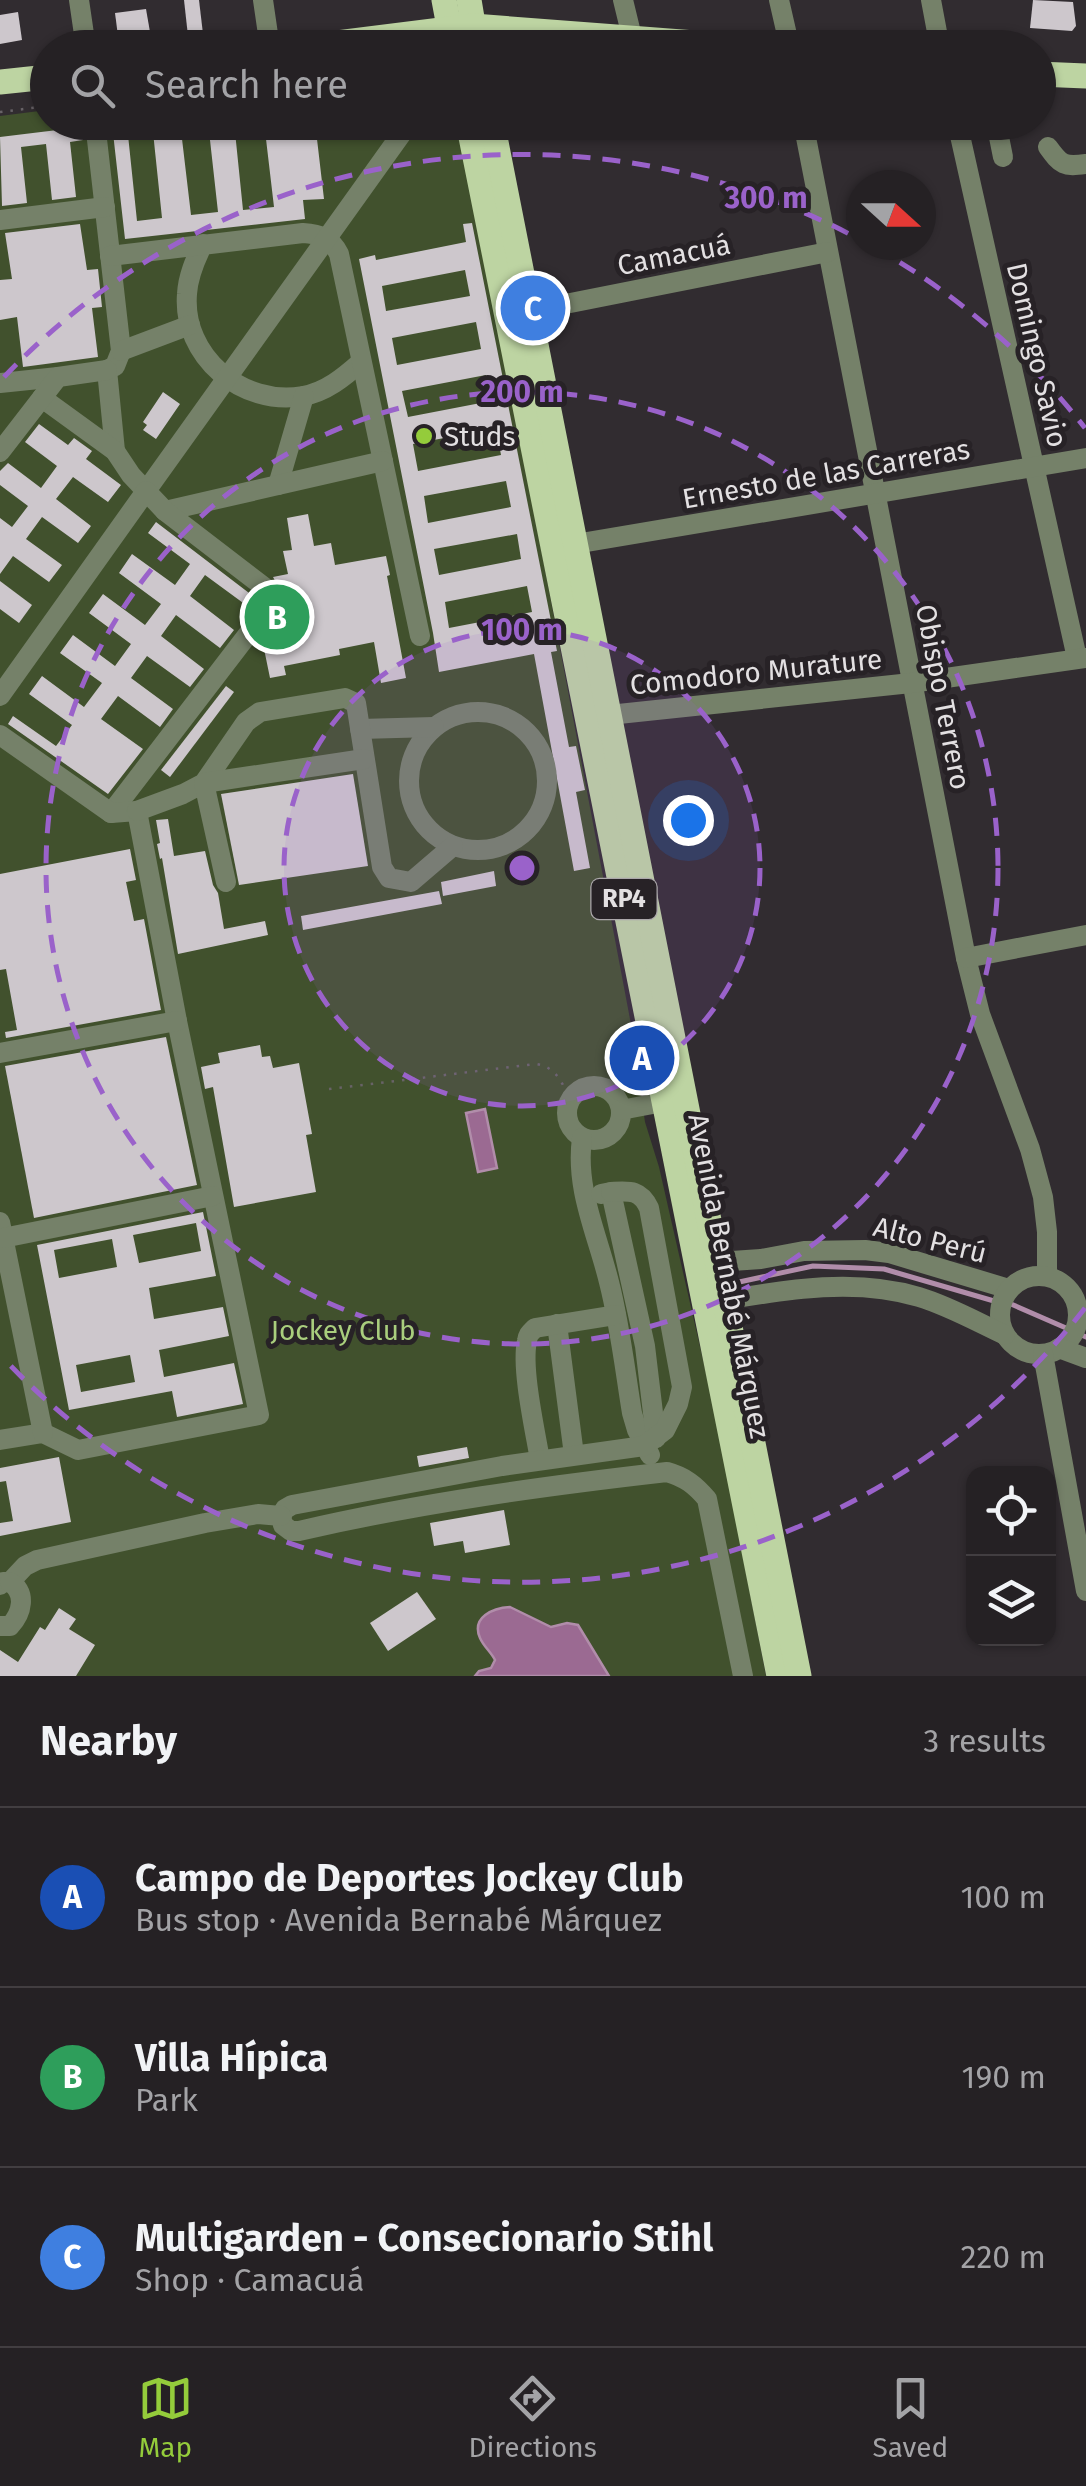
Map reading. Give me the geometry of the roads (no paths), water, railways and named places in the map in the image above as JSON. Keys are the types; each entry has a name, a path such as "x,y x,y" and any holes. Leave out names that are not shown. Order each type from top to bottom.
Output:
{"main road":[{"path":"444,0 459,30"},
{"path":"464,30 468,0"},
{"path":"1056,75 1086,76"},
{"path":"0,82 30,79"},
{"name":"Avenida Bernabé Márquez","path":"472,140 675,1100 717,1262 799,1676"},
{"name":"Avenida Bernabé Márquez","path":"496,140 609,715 778,1676"}],"street":[{"path":"79,0 83,30"},
{"path":"262,0 267,30"},
{"path":"623,0 630,30"},
{"path":"779,0 786,30"},
{"path":"932,0 937,30"},
{"path":"0,383 106,370 115,366 121,351 97,140"},
{"path":"0,696 397,140"},
{"name":"Obispo Terrero","path":"806,140 966,958 980,1014 1030,1149 1043,1196 1047,1276"},
{"name":"Domingo Savio","path":"960,140 1033,467 1082,658"},
{"path":"1000,140 1003,157"},
{"path":"1048,147 1062,164 1086,164"},
{"path":"0,220 105,207"},
{"path":"110,256 302,233 316,234 334,244 420,636"},
{"path":"203,244 191,269 186,297 190,325 210,363 226,378 250,392 277,398 304,396 336,384 362,362"},
{"name":"Camacuá","path":"530,311 828,252"},
{"path":"121,351 190,325"},
{"path":"106,370 115,450"},
{"path":"0,452 58,377"},
{"path":"278,485 304,396"},
{"path":"42,398 115,450 131,476 165,511 268,594 268,606 111,813"},
{"name":"Ernesto de las Carreras","path":"575,544 1086,458"},
{"path":"165,511 382,461"},
{"name":"Comodoro Murature","path":"609,715 911,683 1082,658"},
{"path":"226,882 204,783 246,722 260,712 350,699 356,702 382,867 389,878 411,882 453,846"},
{"path":"479,712 502,716 531,738 546,770 546,794 537,817 521,835 500,846 476,850 453,846 432,834 417,815 409,792 410,768 418,745 434,727 455,716 479,712"},
{"path":"360,729 434,727"},
{"path":"0,734 111,813 137,811 204,783 364,759"},
{"path":"0,1440 43,1432 78,1450 259,1415 137,811"},
{"path":"966,958 1086,935"},
{"path":"0,1053 177,1020"},
{"path":"601,1087 614,1095 621,1110 614,1133 599,1140 574,1133 567,1117 570,1100 584,1088 601,1087"},
{"path":"621,1110 675,1100"},
{"path":"582,1138 579,1159 584,1196 616,1315 632,1413 667,1472"},
{"path":"584,1196 632,1191 641,1194 649,1208 682,1387 665,1430 650,1442 292,1505 285,1509 283,1525 299,1532 476,1498 667,1472 680,1476 707,1499 743,1676"},
{"path":"611,1192 645,1346 650,1442"},
{"path":"43,1432 2,1230 213,1196"},
{"name":"Alto Perú","path":"717,1262 804,1250 865,1250 889,1253 1009,1289"},
{"path":"1051,1351 1069,1340 1082,1318 1066,1286 1047,1276 1026,1277 1009,1289 1002,1300 1000,1324 1005,1335 1021,1350 1086,1358"},
{"name":"Alto Perú","path":"725,1300 826,1287 870,1287 918,1296 1005,1335"},
{"path":"540,1460 525,1364 527,1339 535,1328 616,1315"},
{"path":"558,1324 574,1455"},
{"path":"1051,1351 1086,1592"},
{"path":"5,1584 37,1560 206,1523 258,1514 282,1516"},
{"path":"0,1626 10,1626 18,1618 22,1604 16,1586 5,1584"}],"waterway":[{"path":"730,1284 813,1266 884,1269 994,1301"},
{"path":"1011,1304 1066,1328"},
{"path":"1079,1334 1086,1337"}],"place":[{"name":"Multigarden - Consecionario Stihl","path":"533,308"},
{"name":"Studs","path":"424,436"},
{"name":"Villa Hípica","path":"277,617"},
{"name":"Campo de Deportes Jockey Club","path":"642,1058"}],"park label":[{"name":"Jockey Club","path":"343,1330"}]}
